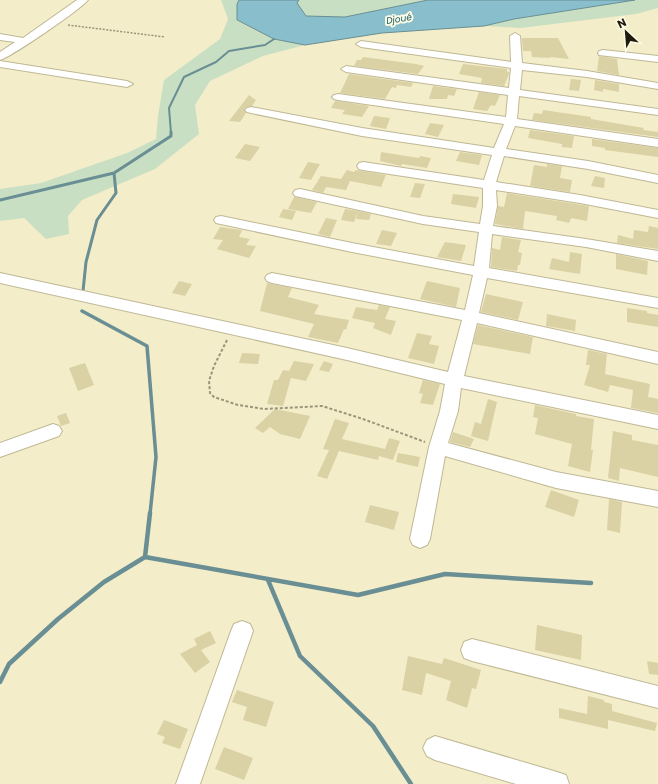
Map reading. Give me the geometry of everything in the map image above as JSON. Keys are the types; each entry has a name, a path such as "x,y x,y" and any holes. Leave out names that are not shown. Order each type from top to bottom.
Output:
{"street":[{"path":"0,56 52,23 83,0"},
{"path":"420,539 438,447 449,411 454,380 463,350 481,272 490,206 489,185 499,151 511,121 517,65 515,36"},
{"path":"0,37 25,41"},
{"path":"361,44 587,74 658,86"},
{"path":"602,53 658,59"},
{"path":"0,64 127,84"},
{"path":"346,69 658,112"},
{"path":"338,97 398,104 658,143"},
{"path":"251,110 362,132 588,165 658,179"},
{"path":"363,166 489,185 658,214"},
{"path":"300,193 424,220 586,242 658,256"},
{"path":"221,220 315,241 481,272 582,288 658,303"},
{"path":"0,278 347,354 454,380 658,422"},
{"path":"272,278 321,286 470,316 658,358"},
{"path":"0,450 53,431"},
{"path":"438,447 556,480 658,499"},
{"path":"188,784 242,631"},
{"path":"472,650 658,696"},
{"path":"435,748 557,784"}],"path":[{"path":"52,23 165,37"},
{"path":"232,330 210,374 208,383 210,395 217,399 235,404 269,409 320,406 363,418 438,447"}],"green space":[{"path":"221,0 239,0 237,4 237,21 274,39 305,45 263,56 210,81 195,105 199,134 155,169 82,200 68,216 69,234 46,239 24,218 0,221 0,189 41,183 127,153 156,139 164,80 220,39 228,19"},
{"path":"299,0 428,0 345,17 306,16 297,3"},
{"path":"635,0 658,0 658,8 636,14 520,28 484,26 514,19"}],"water":[{"name":"Djoué","path":"239,0 299,0 297,3 306,16 345,17 428,0 635,0 514,19 484,26 382,33 305,45 274,39 237,20 237,4"}],"building":[{"path":"522,38 558,38 569,59 532,57 531,51 523,51"},
{"path":"599,56 617,59 619,75 597,71"},
{"path":"363,57 424,66 418,74 354,66 357,60 361,60"},
{"path":"463,64 507,69 509,74 504,86 481,83 482,78 459,74"},
{"path":"349,74 413,83 411,87 397,85 396,88 392,87 385,99 340,93"},
{"path":"571,79 581,80 579,91 569,90"},
{"path":"595,80 619,84 619,92 603,89 603,92 594,90"},
{"path":"433,86 457,89 454,96 448,95 447,99 429,99"},
{"path":"479,92 500,95 495,106 491,105 487,111 473,109"},
{"path":"249,95 256,100 252,106 244,109 246,113 240,122 229,121"},
{"path":"335,101 369,106 362,117 342,114 345,110 331,108"},
{"path":"543,110 591,117 591,119 644,128 643,130 658,132 658,137 532,120 534,113 542,114"},
{"path":"374,116 390,118 386,129 370,126"},
{"path":"430,123 444,125 438,137 425,134"},
{"path":"530,130 574,136 572,148 562,147 562,144 528,138"},
{"path":"592,139 658,148 658,157 605,150 605,148 592,146"},
{"path":"245,144 260,147 250,161 235,158"},
{"path":"381,152 419,158 420,156 431,158 427,168 402,164 401,166 380,161"},
{"path":"460,152 482,155 479,165 456,161"},
{"path":"308,162 320,164 311,180 299,178"},
{"path":"547,164 562,166 560,178 572,180 570,192 530,186 534,165 547,167"},
{"path":"347,170 386,175 381,187 350,181 346,190 326,187 323,193 312,190 321,176 341,179"},
{"path":"595,176 605,178 604,188 591,186"},
{"path":"415,183 425,184 420,198 410,197"},
{"path":"507,193 589,206 587,221 571,218 569,223 556,220 557,216 525,211 523,229 495,224 498,206 504,207"},
{"path":"453,194 479,197 476,208 451,204"},
{"path":"294,197 317,202 311,213 288,209"},
{"path":"283,209 296,211 292,220 279,217"},
{"path":"345,209 358,211 354,222 341,220"},
{"path":"358,211 371,214 369,220 356,219"},
{"path":"326,218 337,220 330,237 318,234"},
{"path":"649,226 658,228 658,249 617,243 618,235 633,239 634,230 648,232"},
{"path":"220,227 242,230 239,237 250,239 246,245 256,246 249,258 217,249 223,240 213,239"},
{"path":"382,230 397,233 391,246 376,244"},
{"path":"502,237 521,240 518,252 522,253 520,265 518,265 517,271 491,267 492,248 500,250"},
{"path":"445,242 466,245 461,261 437,257"},
{"path":"570,252 582,254 580,274 549,269 552,258 569,262"},
{"path":"616,254 648,261 647,275 616,269"},
{"path":"179,281 192,284 185,296 172,293"},
{"path":"427,281 460,288 456,307 420,299"},
{"path":"267,283 292,288 288,297 319,305 314,314 349,320 346,330 344,329 338,343 308,337 314,324 260,311"},
{"path":"486,294 523,302 518,320 481,312"},
{"path":"379,305 390,307 385,319 396,321 391,335 373,328 375,323 352,318 356,307 377,310"},
{"path":"627,308 647,311 647,313 658,315 658,327 627,322"},
{"path":"547,314 576,320 575,331 546,326"},
{"path":"478,325 533,337 530,354 473,344"},
{"path":"417,333 432,336 429,344 439,346 434,364 408,358"},
{"path":"588,350 607,354 605,374 650,384 648,397 658,399 658,413 631,408 633,390 610,385 608,392 584,385 590,365 586,365"},
{"path":"242,353 260,354 258,364 239,363"},
{"path":"294,361 314,364 306,381 291,378 283,406 267,404 274,380 278,380 283,370 289,371"},
{"path":"324,361 333,364 329,372 319,370"},
{"path":"85,363 94,385 78,391 69,368"},
{"path":"423,380 440,384 433,405 420,403 423,394 419,393"},
{"path":"488,399 497,402 488,441 471,436 475,422 481,424"},
{"path":"535,405 576,414 576,416 594,419 591,450 593,450 590,472 568,466 572,444 535,434 538,418 533,417"},
{"path":"275,409 310,416 300,439 280,434 270,427 263,433 255,428"},
{"path":"66,413 70,423 61,426 57,416"},
{"path":"335,419 349,423 342,439 385,449 389,438 400,441 393,460 379,456 378,460 339,451 327,479 317,476 329,450 323,449"},
{"path":"613,431 632,435 632,440 658,445 658,477 620,468 619,481 608,478"},
{"path":"453,432 474,439 470,447 450,442"},
{"path":"398,453 420,457 418,467 396,462"},
{"path":"551,490 579,500 574,517 545,507"},
{"path":"609,499 622,502 620,533 607,530"},
{"path":"370,505 399,512 394,530 365,522"},
{"path":"537,625 582,635 581,660 535,650"},
{"path":"210,631 216,643 201,650 210,662 195,673 180,654 197,645 194,639"},
{"path":"408,656 442,664 444,658 481,670 476,689 472,688 467,708 446,700 451,681 426,673 422,695 402,690"},
{"path":"647,661 658,663 658,675 649,674"},
{"path":"237,690 274,702 266,727 243,720 247,707 232,702"},
{"path":"588,696 604,700 604,702 612,704 612,711 657,723 655,731 608,720 608,729 559,718 559,708 587,714"},
{"path":"164,720 188,729 180,749 162,743 165,737 157,734"},
{"path":"224,747 253,758 244,780 215,769"}],"waterway":[{"path":"171,133 169,108 184,77 216,62 229,51 265,45 274,39"},
{"path":"114,173 171,136 171,133"},
{"path":"0,200 114,173"},
{"path":"83,291 86,262 97,220 116,193 114,173"},
{"path":"82,311 147,346 156,457 150,514"},
{"path":"145,557 150,513"},
{"path":"0,682 9,664 58,619 104,582 145,557"},
{"path":"145,557 358,595 445,574 591,583"},
{"path":"268,580 300,656 373,726 411,784"}]}
